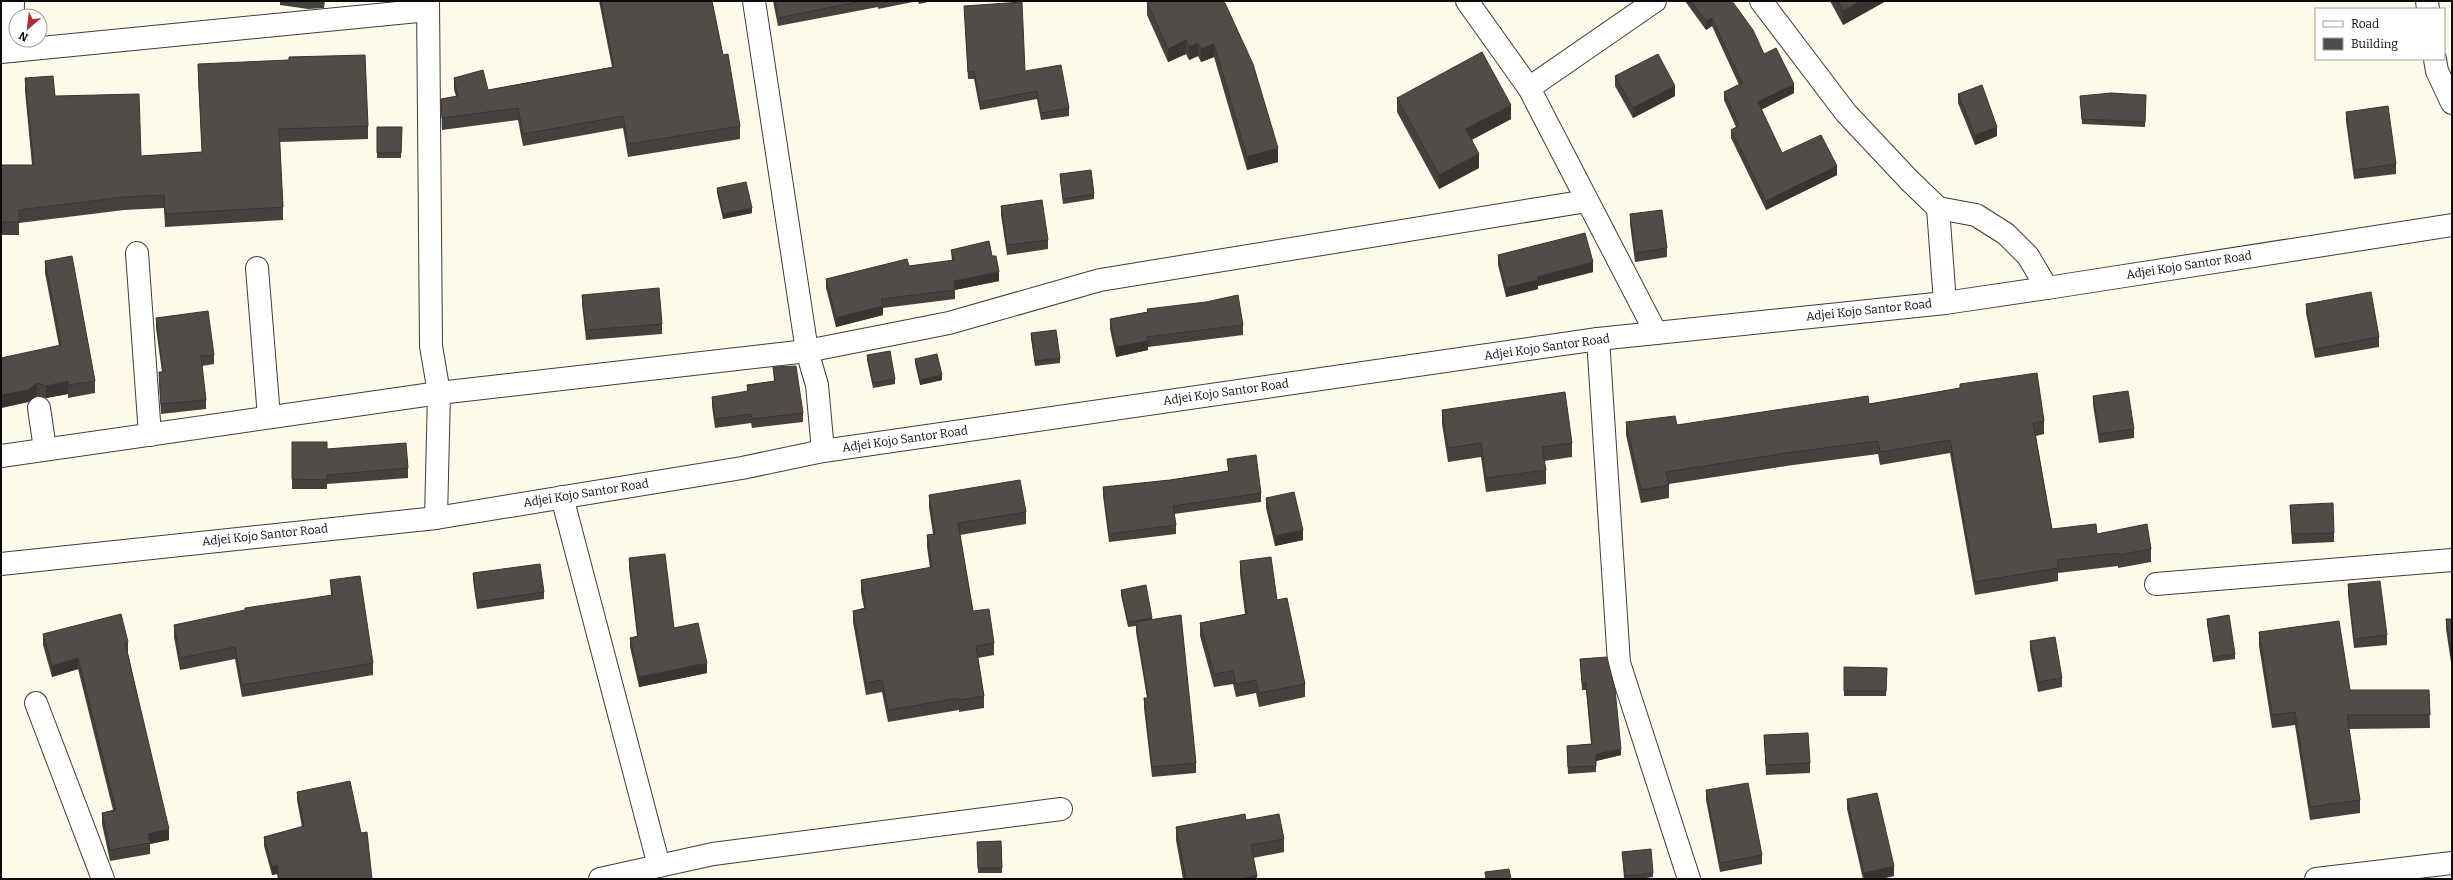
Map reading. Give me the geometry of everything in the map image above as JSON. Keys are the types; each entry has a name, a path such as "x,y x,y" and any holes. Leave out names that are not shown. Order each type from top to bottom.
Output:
{"street":[{"path":"13,1 7,52 428,6 431,346 439,393 436,518"},
{"path":"754,1 807,351 817,385 823,451"},
{"path":"1468,1 1529,88 1656,333"},
{"path":"1529,88 1655,1"},
{"path":"1761,1 1846,113 1895,166 1938,208 1976,215 2006,234 2028,256 2047,288"},
{"path":"2435,60 2437,70 2452,103"},
{"path":"1,456 439,393 807,351 949,323 1100,280 1587,201"},
{"path":"1938,208 1945,303"},
{"name":"Adjei Kojo Santor Road","path":"1,564 436,518 742,468 823,451 1598,339 1945,303 2452,225"},
{"path":"137,253 150,434"},
{"path":"257,268 269,417"},
{"path":"1598,339 1619,663 1689,879"},
{"path":"39,408 45,450"},
{"path":"562,497 659,866"},
{"path":"2156,584 2452,560"},
{"path":"36,703 103,879"},
{"path":"600,879 713,854 1061,809"},
{"path":"2316,879 2368,876 2452,863"}],"building":[{"path":"601,1 712,1 723,55 728,54 740,126 628,144 623,116 523,134 518,108 442,118 441,99 458,96 454,78 483,70 488,90 614,67"},
{"path":"775,1 862,1 778,18"},
{"path":"1224,1 1253,64 1278,148 1247,157 1214,44 1201,49 1198,43 1189,47 1186,40 1168,49 1147,2"},
{"path":"1691,1 1732,1 1753,30 1764,54 1776,48 1794,84 1758,102 1782,153 1821,135 1837,166 1766,201 1731,130 1739,126 1724,92 1742,83 1712,18 1706,21"},
{"path":"1838,1 1861,1 1843,11"},
{"path":"1022,2 1025,71 1061,65 1069,108 1041,113 1037,91 980,102 974,71 968,72 964,6"},
{"path":"1482,52 1511,105 1466,129 1479,154 1439,175 1397,98"},
{"path":"1658,54 1675,86 1633,108 1615,76"},
{"path":"365,55 368,126 279,129 283,207 165,214 164,195 124,197 19,210 19,222 1,222 1,165 34,165 25,78 53,76 55,96 139,94 141,156 202,152 198,64 289,60 289,57"},
{"path":"1982,85 1997,127 1975,135 1958,94"},
{"path":"2111,93 2146,95 2145,122 2082,119 2080,96"},
{"path":"2388,106 2396,164 2354,170 2346,112"},
{"path":"377,127 402,127 401,153 377,153"},
{"path":"1091,170 1094,194 1063,199 1060,174"},
{"path":"746,182 752,208 723,214 717,188"},
{"path":"1042,200 1048,240 1007,245 1001,206"},
{"path":"1662,210 1667,248 1635,253 1630,214"},
{"path":"1585,233 1593,262 1537,277 1538,280 1506,288 1498,255"},
{"path":"989,241 992,256 996,256 999,272 954,281 955,290 881,299 883,306 836,318 826,279 907,259 909,266 954,260 951,250"},
{"path":"72,256 95,381 68,385 68,381 46,386 37,383 28,390 1,395 1,358 61,345 45,261"},
{"path":"659,288 662,324 586,330 582,295"},
{"path":"2371,292 2379,337 2315,349 2306,304"},
{"path":"1238,295 1243,325 1147,337 1148,341 1116,347 1110,319 1148,312 1147,309 1206,302"},
{"path":"208,311 214,355 201,356 206,400 161,404 159,372 163,372 156,318"},
{"path":"1056,330 1060,358 1035,361 1031,333"},
{"path":"890,351 895,379 873,383 867,355"},
{"path":"937,354 942,375 920,380 915,359"},
{"path":"796,366 803,413 752,419 751,414 715,419 712,397 748,391 747,385 775,381 773,367"},
{"path":"2037,373 2044,421 2033,423 2052,529 2096,524 2097,534 2147,524 2151,549 2118,555 2118,553 2057,560 2058,568 1975,582 1950,440 1880,452 1878,441 1793,452 1666,472 1669,485 1641,490 1626,422 1675,416 1677,425 1868,396 1869,404 1960,388 1960,384"},
{"path":"2128,391 2134,429 2099,434 2093,396"},
{"path":"1565,392 1572,443 1542,447 1546,470 1486,478 1481,443 1448,448 1442,410"},
{"path":"292,442 327,442 327,449 406,443 408,468 327,475 327,480 292,479"},
{"path":"1256,455 1261,493 1173,506 1176,525 1109,534 1103,487 1170,480 1229,471 1227,459"},
{"path":"1020,480 1026,512 958,523 973,611 989,609 994,643 976,646 984,696 959,700 959,698 888,710 882,680 866,683 853,611 866,608 861,580 932,567 927,535 935,534 929,495"},
{"path":"1294,492 1303,530 1275,536 1266,498"},
{"path":"2333,503 2334,533 2292,534 2290,505"},
{"path":"665,554 674,628 698,623 707,663 639,677 630,638 638,636 629,558"},
{"path":"1271,557 1277,600 1287,598 1305,684 1259,693 1256,680 1236,684 1233,671 1214,674 1200,623 1247,614 1240,561"},
{"path":"540,564 544,592 477,602 473,573"},
{"path":"360,576 373,663 242,685 235,647 180,658 174,625 245,610 245,608 333,595 330,580"},
{"path":"2380,581 2387,635 2354,639 2348,584"},
{"path":"1146,585 1152,618 1128,622 1121,590"},
{"path":"121,614 128,642 125,643 169,829 148,834 150,843 110,850 102,813 116,810 78,658 52,666 43,634"},
{"path":"1181,615 1196,763 1152,767 1144,698 1148,698 1136,622"},
{"path":"2229,615 2235,654 2213,657 2207,619"},
{"path":"2446,619 2452,619 2452,660"},
{"path":"2339,621 2350,690 2429,690 2430,715 2347,715 2360,800 2310,807 2295,712 2272,715 2259,632"},
{"path":"2055,637 2062,678 2038,682 2030,641"},
{"path":"1607,657 1615,689 1621,749 1596,754 1596,766 1568,767 1567,746 1592,744 1586,683 1582,683 1580,659"},
{"path":"1844,667 1887,668 1886,691 1844,691"},
{"path":"1808,733 1810,763 1766,765 1764,735"},
{"path":"350,781 361,833 367,832 372,879 279,879 277,865 272,867 264,837 304,826 297,792"},
{"path":"1748,783 1762,855 1720,863 1706,790"},
{"path":"1877,793 1894,866 1864,873 1847,799"},
{"path":"1245,814 1246,820 1279,814 1284,839 1251,845 1257,876 1240,879 1186,879 1176,827"},
{"path":"1001,841 1002,868 978,868 977,842"},
{"path":"1651,849 1653,873 1625,876 1622,852"},
{"path":"1509,869 1511,879 1486,879 1485,872"}]}
